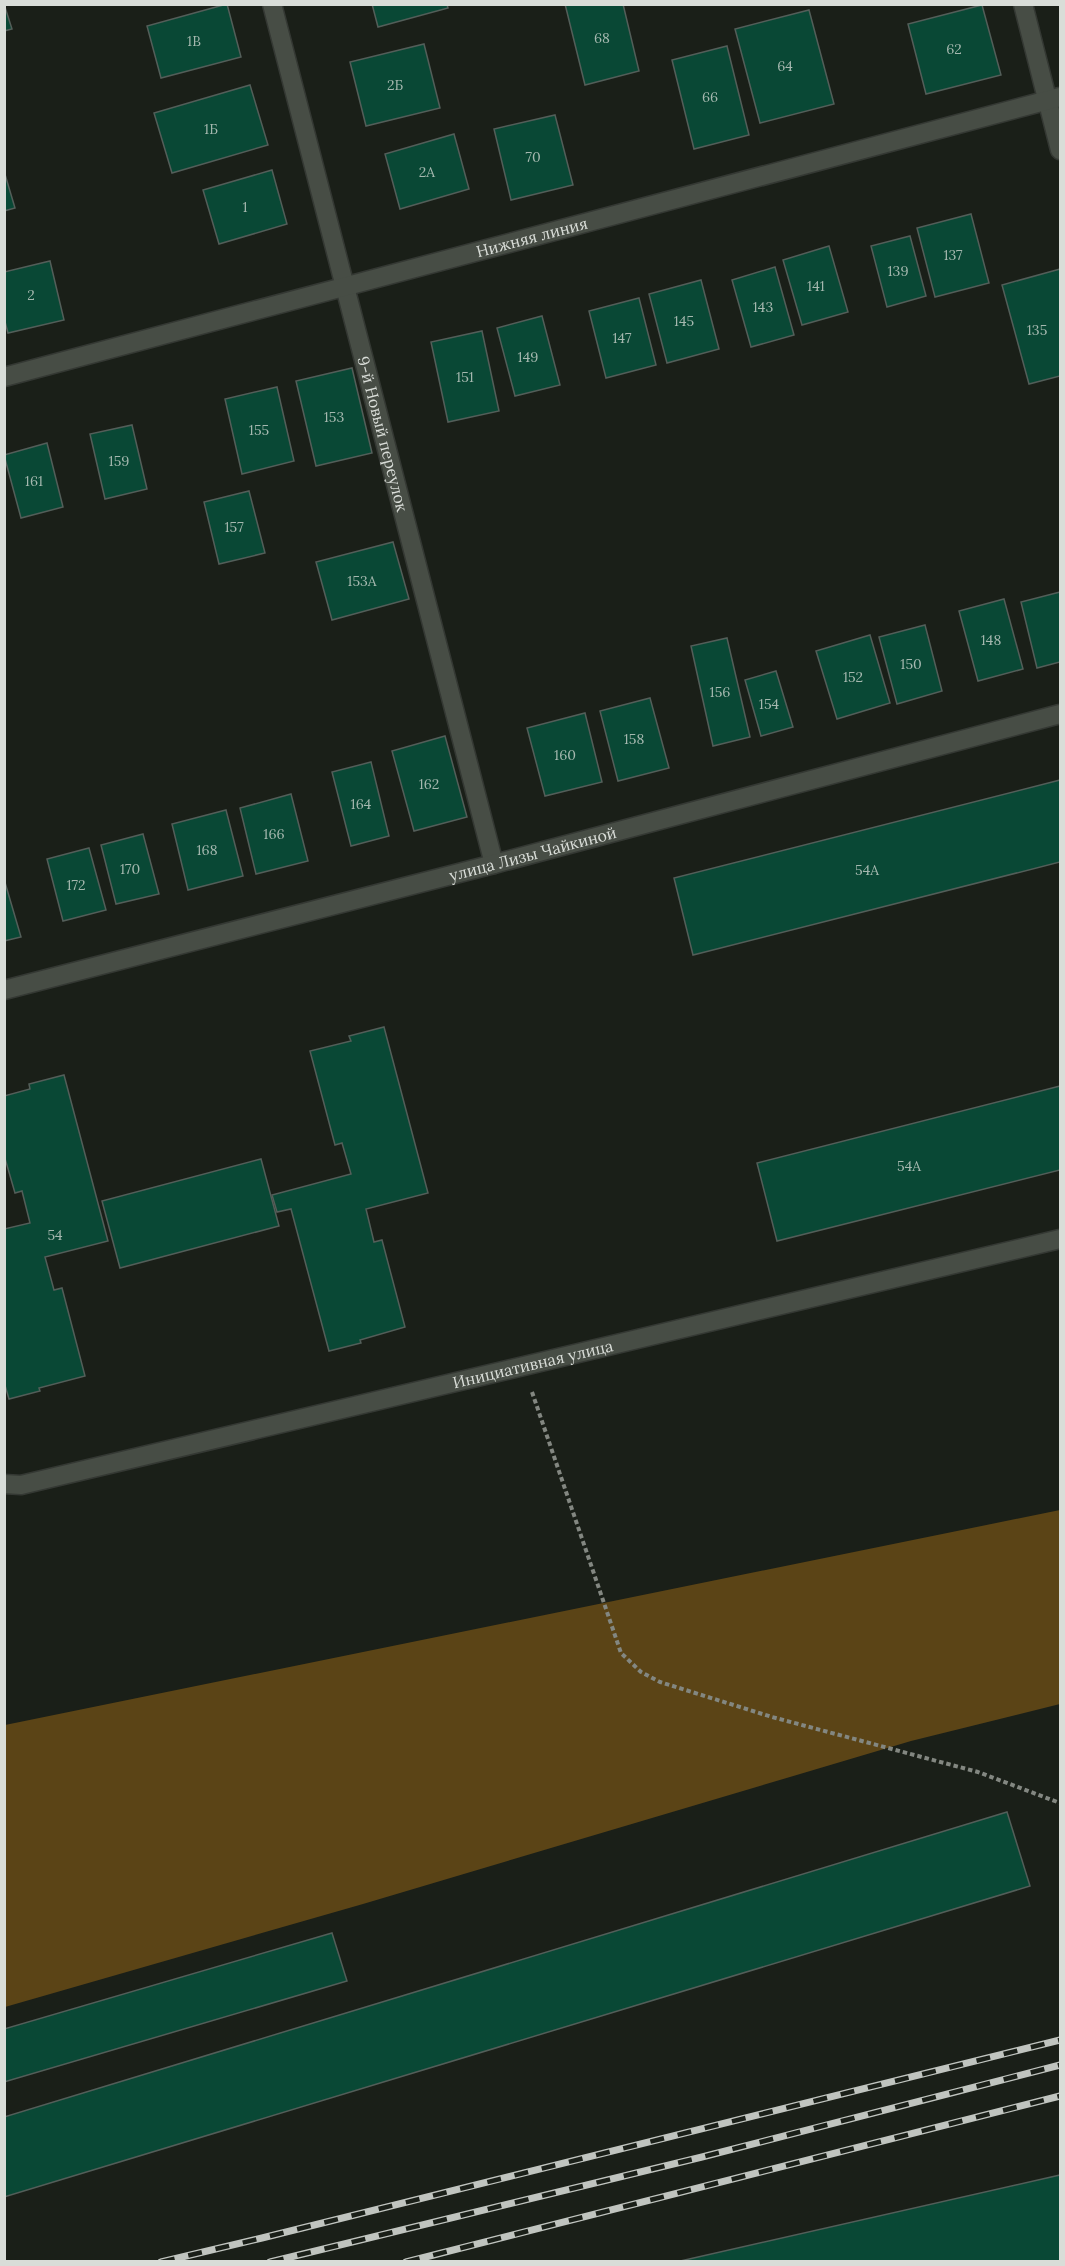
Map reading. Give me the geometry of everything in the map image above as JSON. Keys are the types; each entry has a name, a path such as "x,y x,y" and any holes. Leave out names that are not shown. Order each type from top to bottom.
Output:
{"street":[{"name":"9-й Новый переулок","path":"272,4 494,864"},
{"path":"1023,4 1054,99 1060,150"},
{"name":"Нижняя линия","path":"4,377 1054,99"},
{"name":"улица Лизы Чайкиной","path":"4,990 494,864 1060,714"},
{"name":"Инициативная улица","path":"4,1484 21,1485 1060,1239"}],"path":[{"path":"523,1366 621,1653 641,1672 660,1682 772,1717 978,1772 1060,1803"}],"shaded area":[{"path":"1060,1510 1060,1704 911,1741 363,1904 5,2007 5,1725"}],"building":[{"path":"4,4 12,29 4,31"},
{"path":"227,4 241,57 161,78 147,26"},
{"path":"372,4 447,4 448,8 378,27"},
{"path":"565,4 623,4 639,71 585,85"},
{"path":"982,5 1001,75 926,94 908,24"},
{"path":"809,10 834,104 760,123 735,29"},
{"path":"424,44 440,108 366,126 350,62"},
{"path":"727,46 749,135 694,149 672,60"},
{"path":"250,85 268,145 172,173 154,113"},
{"path":"555,115 573,185 511,200 494,129"},
{"path":"454,134 469,189 400,209 385,154"},
{"path":"272,170 287,224 219,244 203,190"},
{"path":"4,171 15,208 4,211"},
{"path":"971,214 989,283 935,297 917,228"},
{"path":"910,236 926,296 887,307 871,246"},
{"path":"829,246 848,312 802,325 783,260"},
{"path":"50,261 64,320 8,333 4,318 4,272"},
{"path":"775,267 794,335 751,347 732,280"},
{"path":"1060,269 1060,376 1029,384 1002,285"},
{"path":"701,280 719,349 667,363 649,294"},
{"path":"639,298 656,365 606,378 589,311"},
{"path":"542,316 560,385 515,396 497,328"},
{"path":"482,331 499,411 448,422 431,342"},
{"path":"352,368 372,453 316,466 296,381"},
{"path":"277,387 294,461 242,474 225,399"},
{"path":"132,425 147,489 105,499 90,434"},
{"path":"47,443 63,507 21,518 4,455"},
{"path":"249,491 265,553 219,564 204,502"},
{"path":"393,542 409,599 332,620 316,562"},
{"path":"1060,592 1060,662 1037,668 1021,602"},
{"path":"1004,599 1023,669 978,681 959,611"},
{"path":"925,625 942,691 897,704 879,637"},
{"path":"870,635 890,703 837,719 816,651"},
{"path":"727,638 750,737 713,746 691,646"},
{"path":"776,671 793,727 761,736 745,680"},
{"path":"650,698 669,768 618,781 600,711"},
{"path":"585,713 602,782 545,796 527,728"},
{"path":"445,736 467,817 414,831 392,751"},
{"path":"371,762 389,836 351,846 332,772"},
{"path":"1060,780 1060,862 693,955 674,878"},
{"path":"291,794 308,861 256,874 240,808"},
{"path":"226,810 243,876 188,890 172,824"},
{"path":"143,834 159,894 116,904 101,845"},
{"path":"89,848 106,910 63,921 47,859"},
{"path":"4,879 21,937 4,941"},
{"path":"384,1027 428,1193 366,1209 374,1242 382,1240 405,1327 360,1340 361,1343 329,1351 291,1209 277,1212 272,1195 351,1174 342,1143 335,1145 310,1051 351,1041 349,1036"},
{"path":"64,1075 108,1241 45,1257 54,1290 62,1288 85,1376 39,1388 40,1391 9,1399 4,1382 4,1229 30,1223 22,1191 15,1193 4,1155 4,1096 30,1089 29,1084"},
{"path":"1060,1086 1060,1170 777,1241 757,1163"},
{"path":"261,1159 279,1226 120,1268 102,1201"},
{"path":"1007,1812 1030,1886 4,2197 4,2117"},
{"path":"332,1933 347,1981 4,2082 4,2029"},
{"path":"1060,2175 1060,2262 676,2262"}],"railway":[{"path":"161,2262 1060,2040"},
{"path":"270,2262 702,2157 1060,2065"},
{"path":"406,2262 1060,2096"}]}
